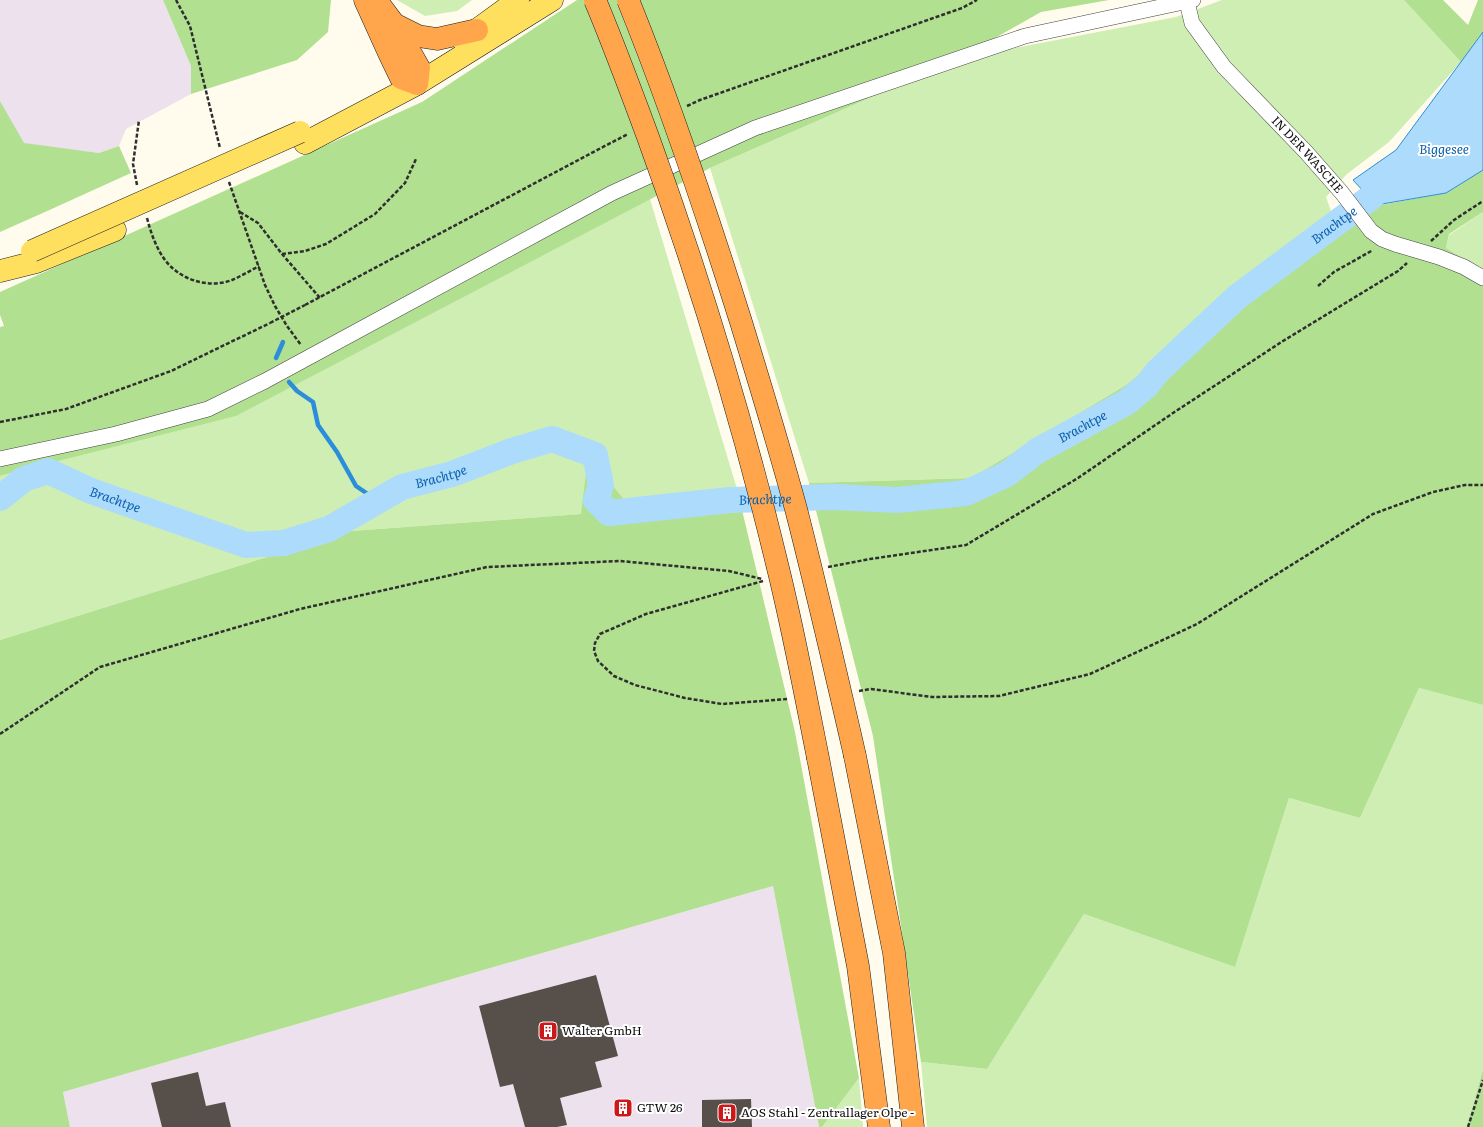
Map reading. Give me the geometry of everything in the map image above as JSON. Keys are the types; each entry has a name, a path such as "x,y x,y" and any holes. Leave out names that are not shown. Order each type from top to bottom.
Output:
{"highway":[{"path":"365,0 388,53 413,77"},
{"path":"376,0 394,24 413,77"},
{"path":"595,0 633,95 667,188 698,281 754,470 778,566 799,662 858,966 879,1127"},
{"path":"628,0 681,139 722,261 760,383 797,514 827,631 855,756 894,954 913,1127"},
{"path":"394,24 418,36 437,39 477,30"}],"main road":[{"path":"413,77 518,0"},
{"path":"0,271 303,137 552,0"},
{"path":"0,267 34,256"}],"street":[{"name":"IN DER WASCHE","path":"1190,1 1192,23 1224,67 1306,152 1342,193 1371,231 1382,239 1464,267 1483,278"},
{"path":"0,459 116,434 208,409 265,381 612,192 755,128 1025,36 1190,1"}],"path":[{"path":"137,187 133,164 139,120"},
{"path":"282,254 305,251 326,244 375,214 405,183 416,159"},
{"path":"825,568 870,559 966,545 1078,478 1270,349 1398,271 1454,220 1483,201"},
{"path":"240,212 258,223 282,254 320,298"},
{"path":"146,216 153,238 166,261 181,275 202,283 216,283 231,280 259,266"},
{"path":"1318,286 1334,272 1372,250 1395,244"},
{"path":"0,422 66,409 171,371 305,305"},
{"path":"856,691 871,689 932,697 999,696 1090,674 1197,624 1373,514 1433,492 1465,485 1483,485"},
{"path":"0,734 100,667 300,609 486,568 612,562 729,571 765,580 646,614 600,634 595,643 594,651 598,660 614,676 635,685 685,698 722,704 761,702 792,698"},
{"path":"1468,1127 1483,1080"}],"shaded area":[{"path":"0,0 163,0 191,66 191,94 126,129 119,146 99,153 24,144 0,101"},
{"path":"773,886 819,1127 70,1127 63,1092"}],"green space":[{"path":"163,0 331,0 328,32 297,60 191,94 191,66"},
{"path":"397,0 472,0 457,11 425,16"},
{"path":"577,0 1109,0 1041,12 958,59 710,168 236,416 0,476 0,327 4,326 0,315 0,292 422,102"},
{"path":"1222,0 1404,0 1461,62 1389,142 1347,174 1326,197 1332,214 1126,385 971,478 809,483 710,168 958,59 1176,17"},
{"path":"1404,0 1443,0 1468,25 1478,0 1483,0 1483,32 1461,62"},
{"path":"0,101 24,143 99,153 119,146 131,173 0,232"},
{"path":"1483,170 1483,212 1449,234 1446,248 1483,270 1483,705 1419,688 1360,818 1289,798 1235,967 1084,914 987,1069 921,1062 873,736 809,483 971,478 1126,385 1332,214 1446,193"},
{"path":"650,199 737,489 624,499 588,458 582,514 351,531 0,640 0,476 235,416"},
{"path":"1483,212 1483,270 1446,248 1449,235"},
{"path":"588,457 624,499 737,489 795,732 859,1078 822,1127 819,1127 773,886 63,1092 70,1127 0,1127 0,640 351,531 581,514"},
{"path":"1419,688 1483,705 1483,1069 1467,1127 927,1127 921,1062 987,1069 1084,914 1235,967 1289,798 1360,818"},
{"path":"1483,1069 1483,1127 1467,1127"},
{"path":"859,1078 863,1127 822,1127"}],"water":[{"name":"Biggesee","path":"1483,32 1483,170 1446,193 1376,205 1353,180 1396,150"}],"building":[{"name":"Walter GmbH","path":"596,975 618,1056 595,1062 602,1087 560,1098 567,1125 557,1127 525,1127 513,1084 500,1087 479,1006"},
{"path":"198,1072 206,1106 225,1102 231,1127 162,1127 151,1083"},
{"name":"AOS Stahl - Zentrallager Olpe -","path":"751,1099 752,1127 702,1127 702,1100"}],"waterway":[{"name":"Brachtpe","path":"0,498 24,479 48,471 91,491 246,545 284,543 329,529 402,487 452,474 512,451 552,439 595,455 601,485 596,500 609,513 730,500 835,497 897,500 966,493 1007,474 1037,451 1127,402 1147,385 1157,372 1237,297 1370,198 1395,174"},
{"path":"276,358 283,342"},
{"path":"289,382 297,391 313,402 318,425 337,452 356,486 378,501"}],"place":[{"name":"Walter GmbH","path":"548,1031"},
{"name":"GTW 26","path":"623,1108"},
{"name":"AOS Stahl - Zentrallager Olpe -","path":"727,1113"}]}
